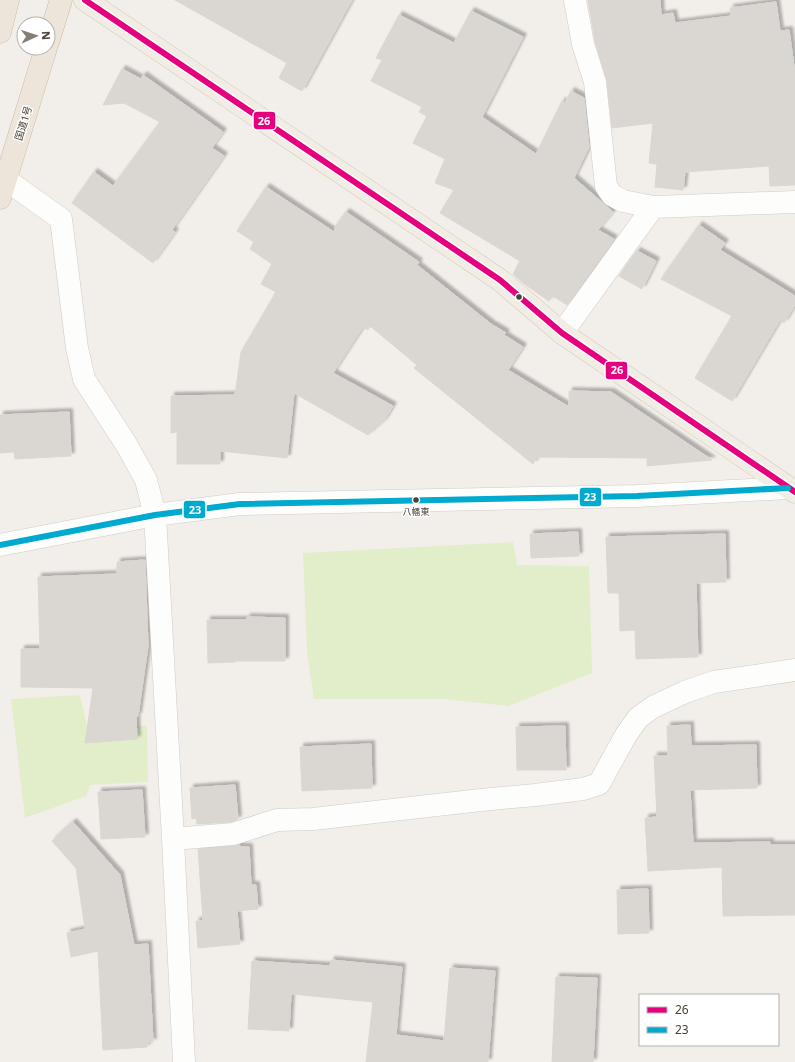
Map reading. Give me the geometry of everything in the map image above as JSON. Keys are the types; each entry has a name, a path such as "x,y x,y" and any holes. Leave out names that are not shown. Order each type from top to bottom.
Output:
{"highway":[{"path":"0,32 8,0"},
{"path":"56,16 61,0"},
{"name":"国道1号","path":"3,188 44,56"}],"main road":[{"path":"86,0 500,280 562,333 792,490"}],"street":[{"path":"575,0 583,44 595,82 606,186 612,195 623,201 653,206 795,202"},
{"path":"3,188 61,219 77,348 84,378 126,444 146,480 155,515 173,839 189,1061"},
{"path":"562,333 653,206"},
{"path":"0,545 155,515 240,504 636,496 792,490"},
{"path":"173,839 233,834 276,820 313,818 583,789 599,784 626,735 638,718 653,707 685,692 714,682 795,670"}],"green space":[{"path":"513,542 517,565 589,566 592,673 508,706 444,699 314,699 307,652 303,553"},
{"path":"80,695 87,725 147,726 148,782 90,785 86,796 25,818 11,699"}],"building":[{"path":"175,0 352,0 302,91 279,78 287,63"},
{"path":"588,0 660,0 661,15 673,13 675,23 731,16 730,8 776,2 780,31 789,30 795,74 795,185 770,186 769,166 685,172 683,190 655,187 657,164 649,163 653,123 612,128 607,81 595,41"},
{"path":"471,11 523,37 482,117 536,154 562,101 565,103 571,91 584,98 589,147 574,178 613,212 598,230 614,239 567,305 553,296 549,301 523,283 513,274 520,261 440,213 454,190 435,183 445,159 413,143 427,116 419,112 422,107 371,81 382,60 376,58 399,15 454,43"},
{"path":"122,69 141,79 143,75 223,132 212,148 224,156 172,230 175,232 153,263 72,203 94,172 113,186 160,122 124,103 103,105"},
{"path":"266,187 334,232 336,225 346,212 419,262 417,265 491,324 506,333 504,335 523,347 508,370 569,407 569,391 611,392 712,460 647,466 647,458 537,457 533,464 414,368 417,365 370,326 368,330 363,327 333,373 393,406 384,421 368,435 294,393 287,458 220,451 220,464 177,464 177,432 171,433 171,396 235,395 241,352 276,292 261,284 272,264 250,249 254,242 237,231"},
{"path":"699,225 725,243 720,250 795,296 795,305 784,323 780,320 732,401 695,378 732,316 661,279"},
{"path":"637,251 656,261 642,289 619,276"},
{"path":"69,412 71,456 15,459 14,452 0,453 0,415"},
{"path":"578,532 579,556 531,558 530,534"},
{"path":"725,534 726,582 696,583 698,657 636,659 635,630 620,631 619,593 608,593 606,537"},
{"path":"145,560 148,646 138,716 136,716 137,739 85,743 93,688 21,687 21,649 40,649 38,577 117,574 117,562"},
{"path":"247,617 285,618 285,661 235,661 208,663 207,620 247,620"},
{"path":"690,725 691,746 756,745 757,788 690,790 693,843 770,842 770,845 795,845 795,915 723,916 722,867 648,871 645,818 657,817 654,756 668,756 667,726"},
{"path":"565,726 566,770 517,770 516,727"},
{"path":"371,744 372,788 302,791 300,747"},
{"path":"235,785 238,819 231,822 197,824 196,818 192,819 190,788"},
{"path":"142,790 145,837 101,839 98,792"},
{"path":"73,822 120,875 134,945 148,944 153,1042 147,1042 147,1047 103,1050 98,951 71,957 67,933 85,929 76,868 52,841"},
{"path":"240,845 240,847 249,847 251,885 256,885 258,909 237,911 240,944 198,948 196,921 203,921 198,849"},
{"path":"648,889 649,933 618,934 617,890"},
{"path":"331,960 402,967 396,1035 444,1041 450,968 495,971 488,1062 366,1062 373,1002 291,994 289,1031 248,1029 252,961 330,966"},
{"path":"556,977 597,978 593,1062 552,1062"}],"transit line":[{"name":"26","path":"85,0 500,280 562,333 795,492"},
{"name":"23","path":"0,545 155,515 240,504 637,496 788,488"}],"place":[{"name":"八幡東","path":"416,500"}]}
